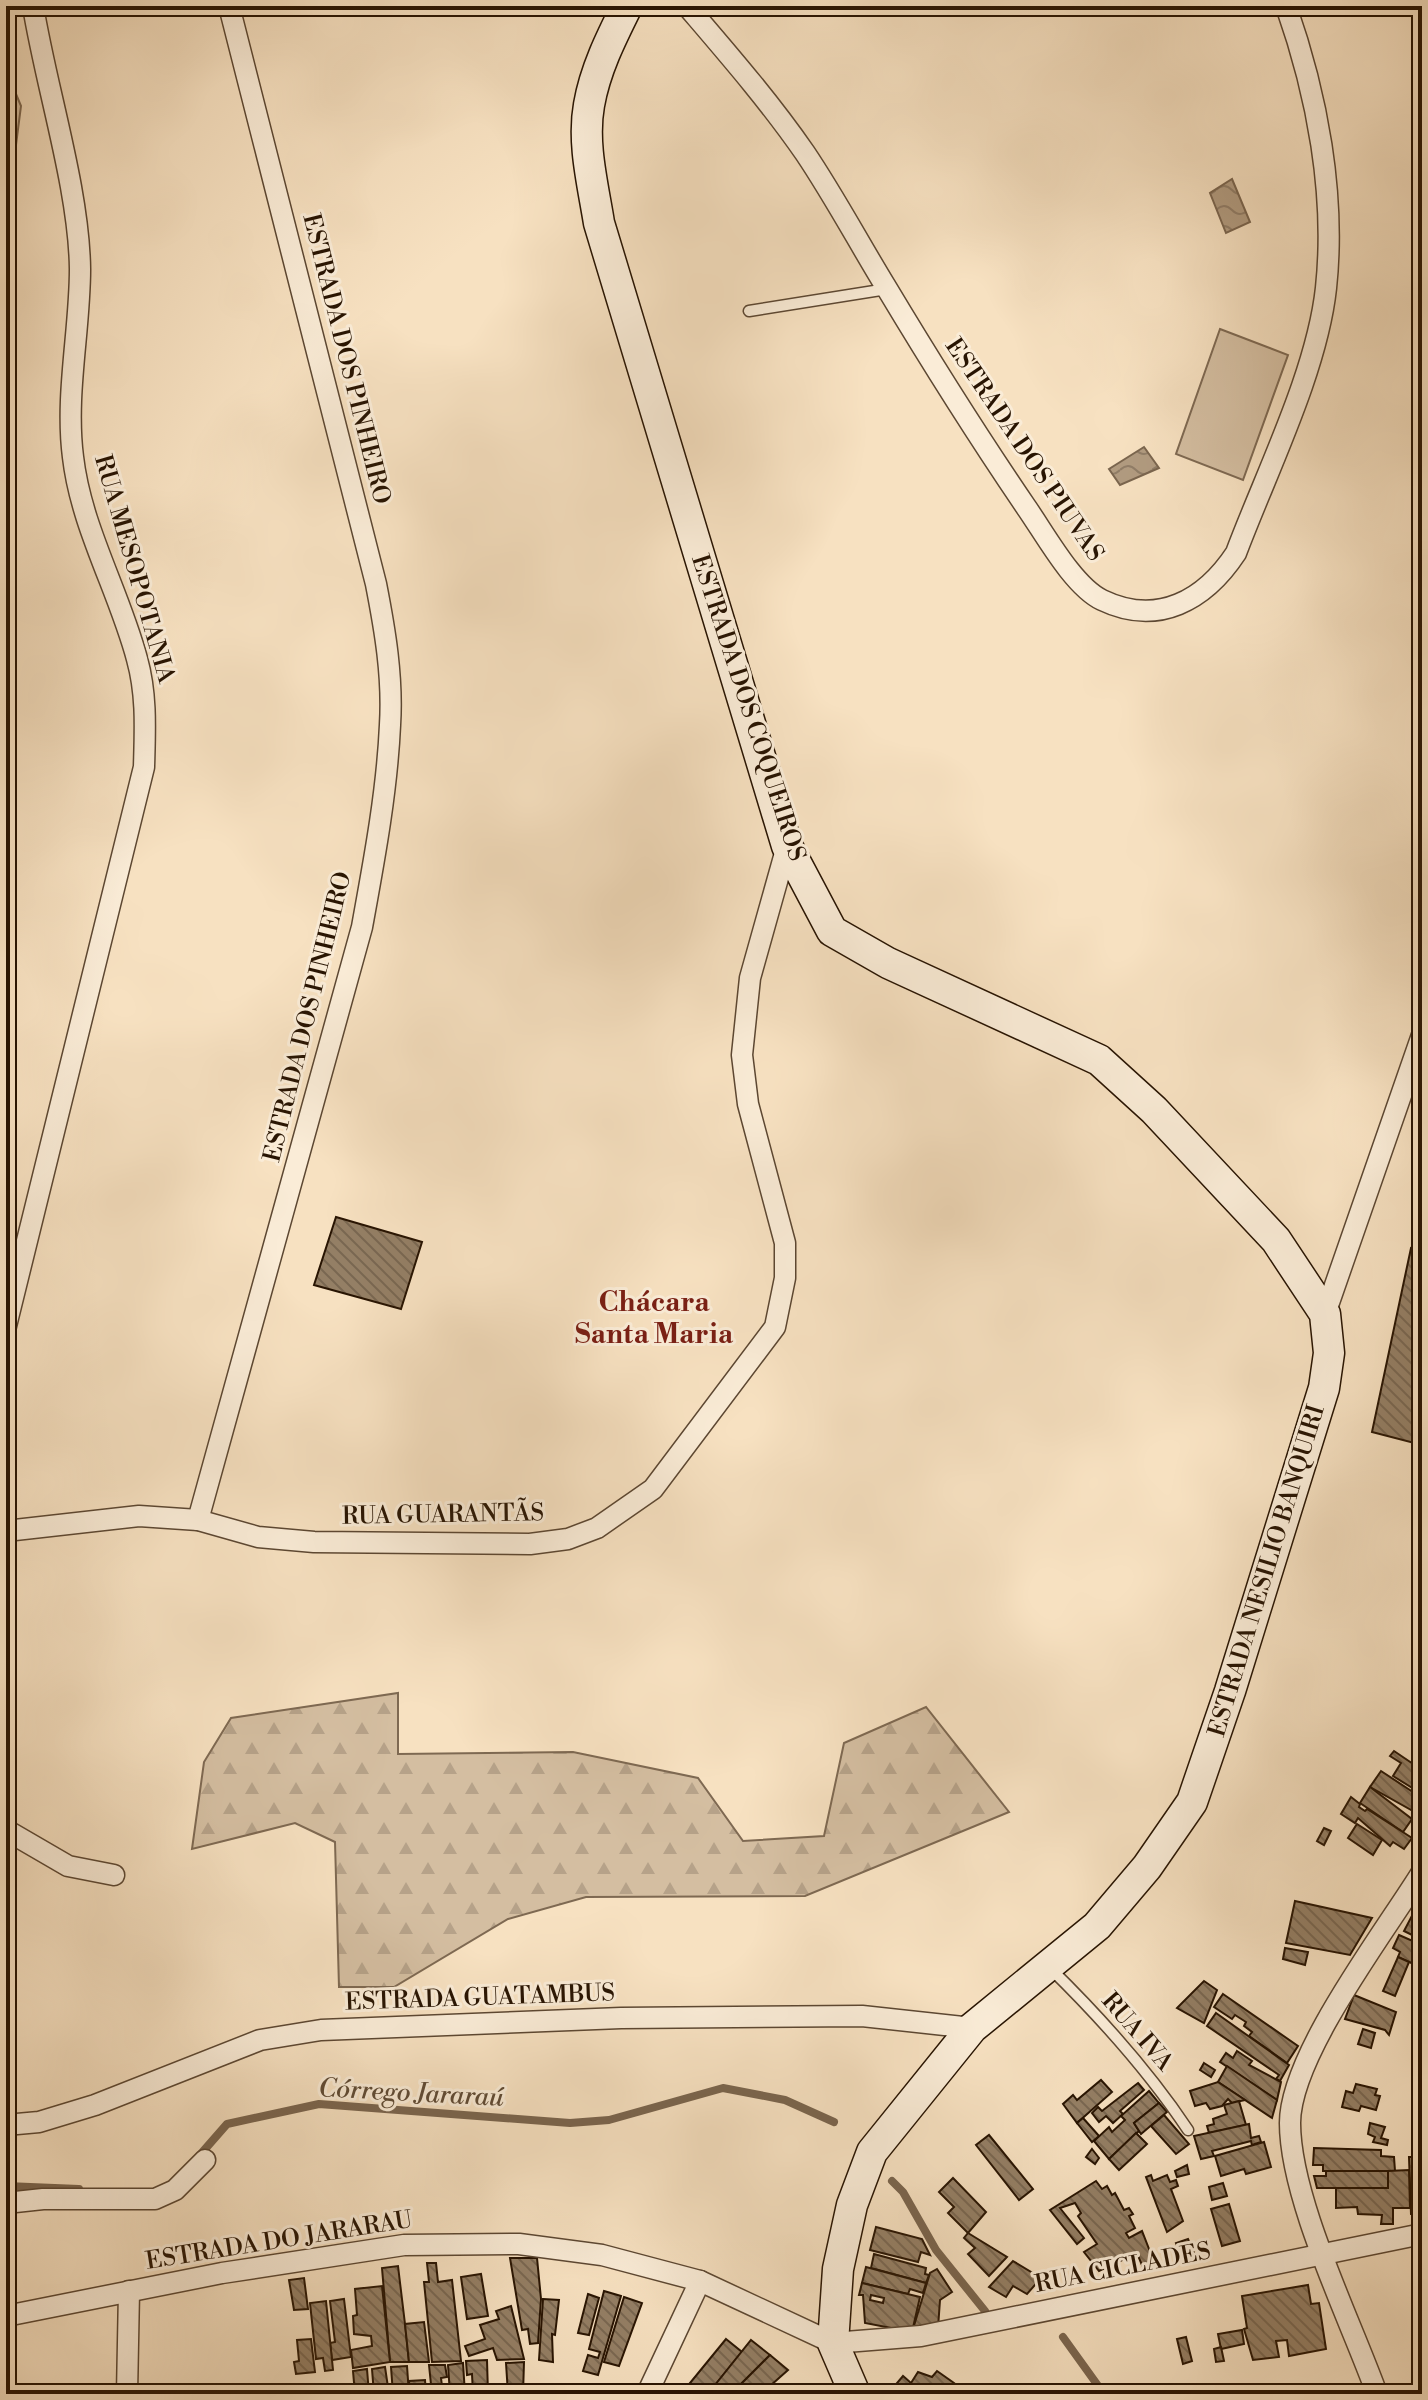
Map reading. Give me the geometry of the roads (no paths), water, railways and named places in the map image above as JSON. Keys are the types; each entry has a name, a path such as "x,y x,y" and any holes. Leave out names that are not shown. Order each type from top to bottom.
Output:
{"street":[{"name":"RUA MESOPOTANIA","path":"6,1326 144,767 145,702 137,657 111,590 73,459 71,419 80,266 72,207 33,6"},
{"name":"ESTRADA DOS PINHEIRO","path":"198,1520 362,927 373,868 390,725 385,633 376,584 229,6"},
{"name":"ESTRADA DOS COQUEIROS","path":"627,6 601,59 588,107 588,152 599,223 787,846 832,931 888,963 1099,1060 1154,1110 1276,1240 1325,1314"},
{"name":"ESTRADA DOS PIUVAS","path":"687,6 752,81 806,154 958,407 1059,556 1099,599 1127,610 1146,611 1177,605 1201,595 1221,576 1236,553 1306,370 1326,288 1326,187 1313,94 1286,6"},
{"name":"RUA GUARANTÃS","path":"6,1531 139,1516 198,1520 258,1537 314,1542 530,1544 568,1539 597,1528 653,1489 775,1327 781,1307 785,1243 748,1104 742,1055 750,978 787,846"},
{"name":"ESTRADA NESILIO BANQUIRI","path":"833,2343 838,2269 849,2218 872,2152 972,2028 1097,1926 1147,1867 1192,1802 1205,1771 1324,1388 1329,1353 1325,1314 1422,1035"},
{"path":"6,1830 68,1866 114,1875"},
{"path":"1377,2394 1297,2179 1290,2121 1305,2060 1422,1872"},
{"name":"ESTRADA GUATAMBUS","path":"6,2125 39,2122 95,2105 260,2040 321,2030 621,2018 847,2016 972,2028"},
{"path":"6,2203 43,2199 155,2199 175,2190 205,2160"},
{"name":"RUA CICLADES","path":"833,2343 921,2336 1422,2234"},
{"name":"ESTRADA DO JARARAU","path":"6,2316 129,2291 404,2245 533,2246 602,2255 700,2281 833,2343"},
{"path":"647,2394 700,2281"},
{"path":"127,2394 129,2291"},
{"path":"833,2343 855,2394"}],"lane":[{"path":"749,311 887,289"},
{"name":"RUA IVA","path":"1049,1966 1161,2089 1188,2130"}],"water":[{"path":"1232,179 1250,222 1226,233 1210,193"},
{"path":"1144,447 1159,468 1120,485 1109,469"}],"waterway":[{"name":"Córrego Jararaú","path":"199,2156 227,2124 319,2104 570,2123 609,2120 723,2088 785,2100 834,2122"},
{"name":"Córrego Jararaú","path":"892,2181 903,2192 936,2250 985,2311"},
{"name":"Córrego Jararaú","path":"6,2186 79,2189"},
{"name":"Córrego Jararaú","path":"1063,2337 1104,2394"}],"district":[{"name":"Chácara Santa Maria","path":"654,1318"}]}
